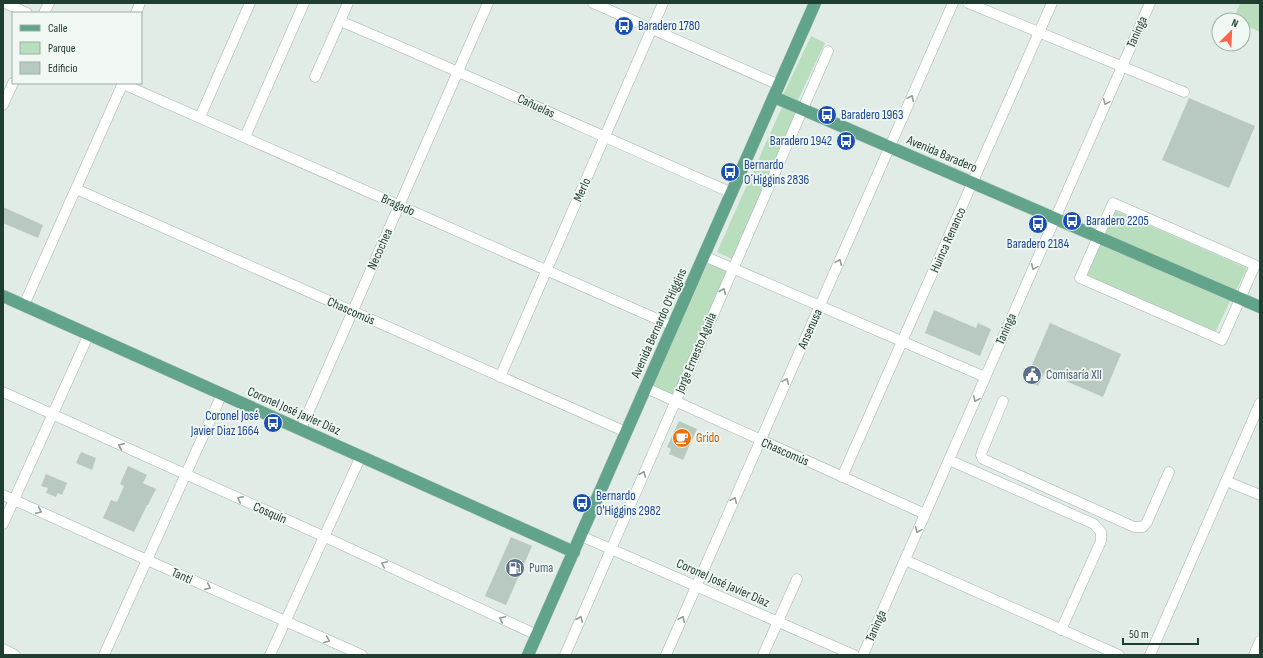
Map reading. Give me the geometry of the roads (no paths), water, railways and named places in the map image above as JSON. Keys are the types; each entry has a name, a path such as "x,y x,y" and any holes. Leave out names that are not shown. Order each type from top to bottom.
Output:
{"main road":[{"name":"Avenida Bernardo O'Higgins","path":"528,655 815,3"},
{"name":"Avenida Baradero","path":"774,97 1260,307"},
{"name":"Coronel José Javier Díaz","path":"3,296 574,552"}],"street":[{"path":"5,3 25,12"},
{"path":"44,12 49,3"},
{"path":"200,117 250,3"},
{"path":"245,137 304,3"},
{"path":"315,77 348,3"},
{"name":"Necochea","path":"301,430 488,3"},
{"path":"593,3 779,85"},
{"name":"Merlo","path":"500,377 663,3"},
{"name":"Ansenusa","path":"666,655 953,3"},
{"path":"968,3 1184,92"},
{"name":"Huinca Renanco","path":"842,477 1052,3"},
{"name":"Taninga","path":"863,655 1150,3"},
{"name":"Cañuelas","path":"340,21 458,71 605,138 732,192"},
{"name":"Jorge Ernesto Aguila","path":"565,655 828,51"},
{"path":"4,100 12,84"},
{"path":"24,305 123,84"},
{"name":"Bragado","path":"125,84 673,326"},
{"name":"Chascomús","path":"76,189 626,432"},
{"path":"1113,203 1255,265 1241,298 1222,340 1080,278 1113,203"},
{"path":"704,256 985,377"},
{"path":"3,524 89,334"},
{"name":"Chascomús","path":"646,388 925,514"},
{"name":"Cosquín","path":"3,392 325,537 537,635"},
{"path":"104,655 222,394"},
{"path":"1003,401 981,455 983,459 1134,527 1143,527 1147,522 1169,472"},
{"path":"1150,655 1260,403"},
{"path":"270,655 284,621 325,537 361,456"},
{"path":"949,460 1094,524 1101,532 1101,541 1061,630"},
{"path":"1226,481 1260,496"},
{"path":"1054,506 1059,494"},
{"name":"Tanti","path":"3,495 362,655"},
{"name":"Coronel José Javier Díaz","path":"581,536 854,655"},
{"path":"904,560 1119,655"},
{"path":"764,655 797,579"},
{"path":"1254,655 1260,641"},
{"path":"3,649 16,655"}],"place":[{"name":"Baradero 1780","path":"624,26"},
{"name":"Baradero 1963","path":"827,115"},
{"name":"Baradero 1942","path":"846,141"},
{"name":"Bernardo O´Higgins 2836","path":"730,172"},
{"name":"Baradero 2205","path":"1072,221"},
{"name":"Baradero 2184","path":"1038,224"},
{"name":"Comisaría XII","path":"1032,375"},
{"name":"Coronel José Javier Diaz 1664","path":"273,423"},
{"name":"Grido","path":"682,438"},
{"name":"Bernardo O'Higgins 2982","path":"582,503"},
{"name":"Puma","path":"515,568"}]}
